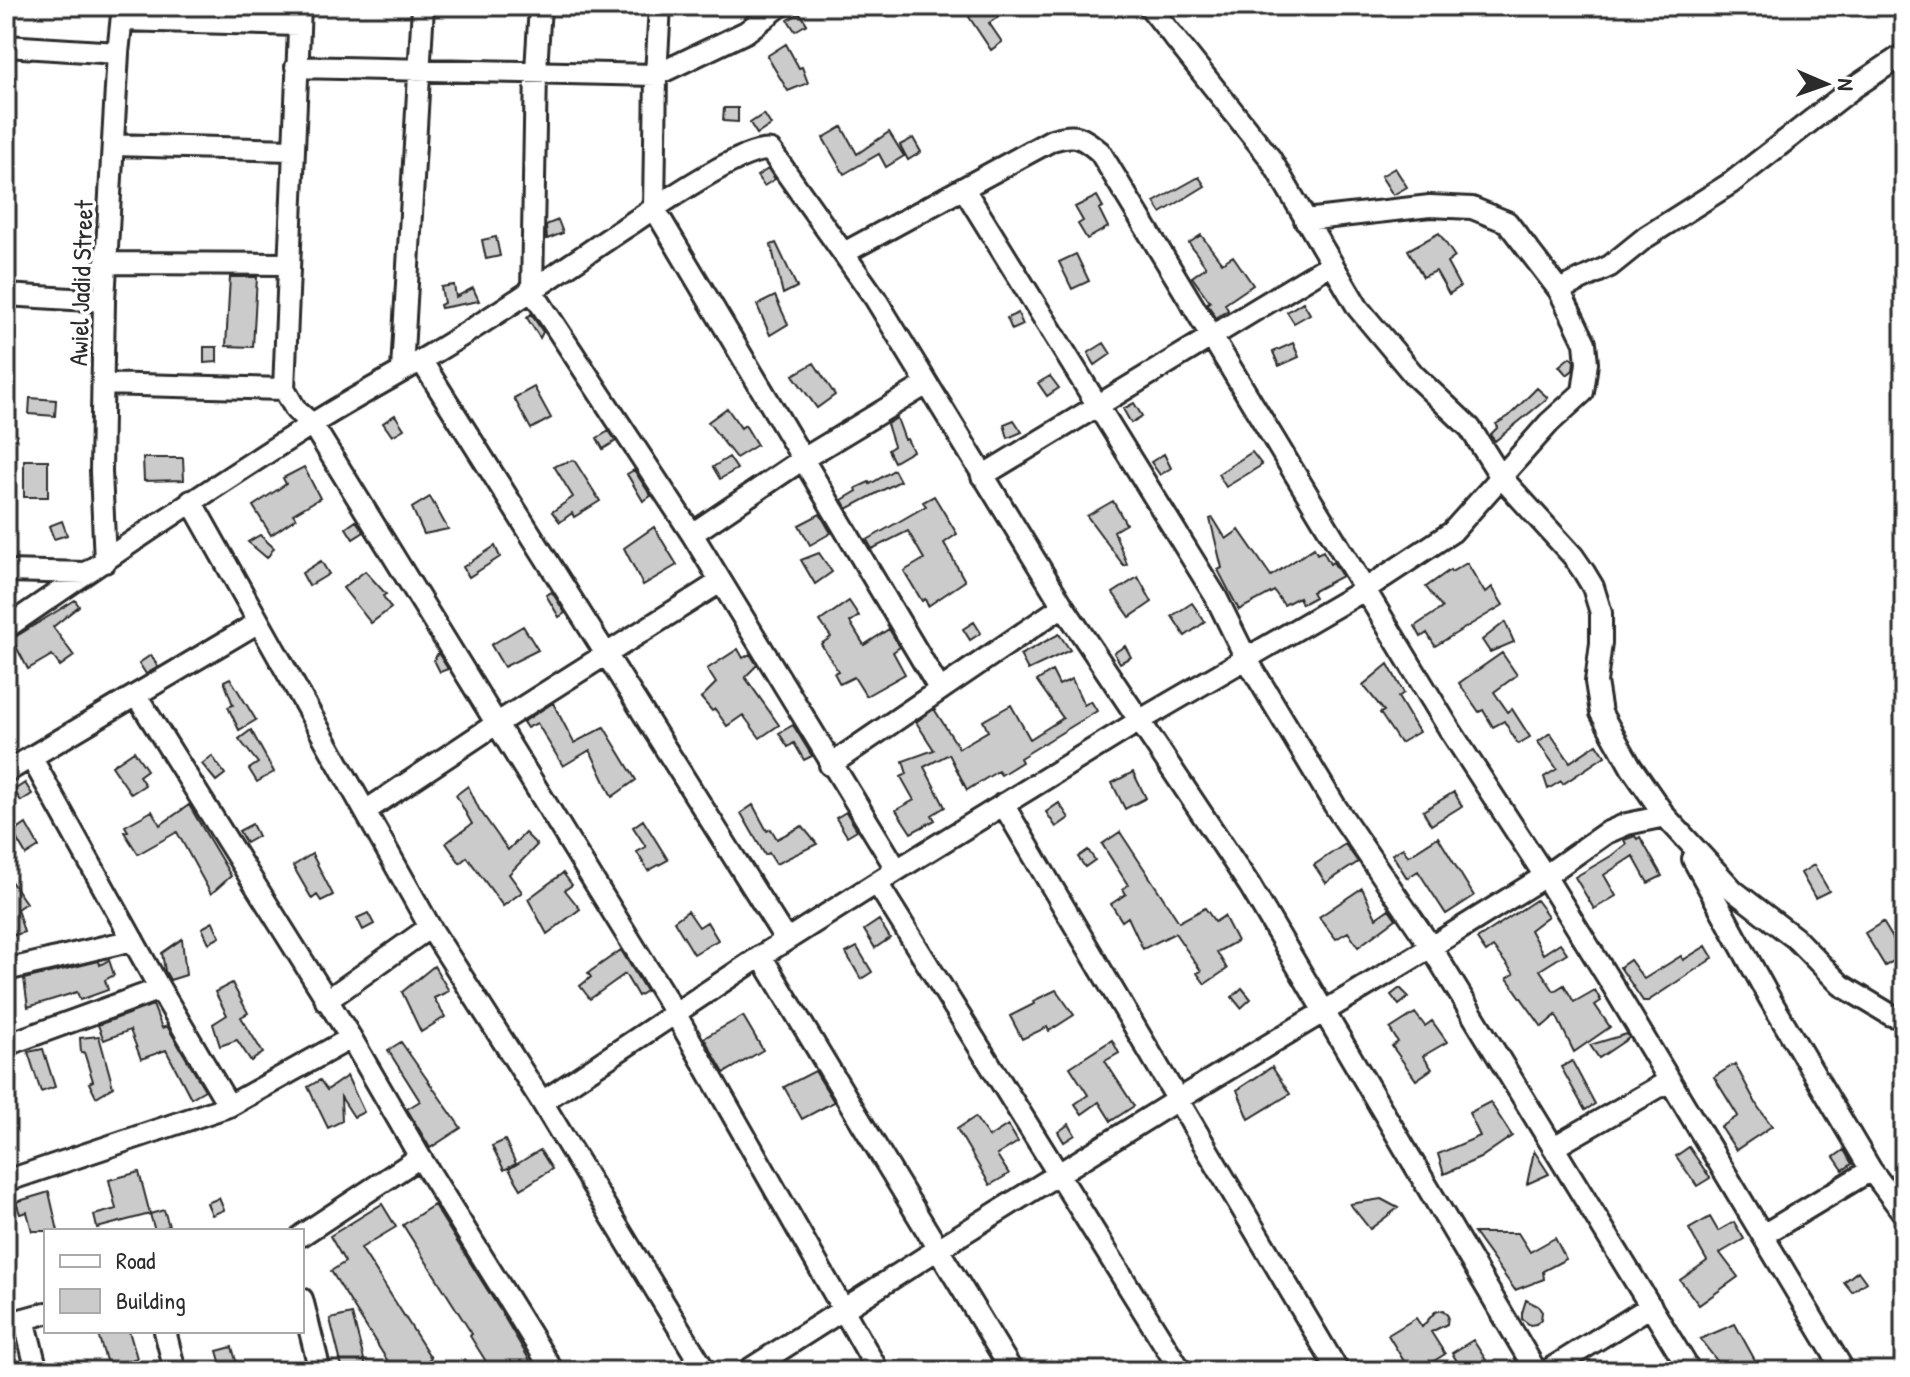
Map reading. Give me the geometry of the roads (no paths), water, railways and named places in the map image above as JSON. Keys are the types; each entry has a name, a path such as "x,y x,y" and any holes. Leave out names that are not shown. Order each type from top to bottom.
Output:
{"street":[{"path":"402,370 423,6"},
{"path":"540,6 532,291 692,534 830,765 897,870"},
{"path":"660,6 654,208 940,690"},
{"path":"296,67 656,75 746,32 780,6"},
{"path":"1149,6 1270,158 1358,308 1414,375 1470,428 1501,477 1573,556 1593,587 1601,613 1596,682 1601,713 1631,767 1665,816 1734,891 1801,944 1824,971 1891,1015 1904,1018"},
{"path":"123,13 300,16 284,389 296,410 312,424 675,1013 878,1371"},
{"name":"Awiel Jadid Street","path":"105,562 101,471 105,263 123,13"},
{"path":"6,46 118,53"},
{"path":"1559,290 1610,266 1646,237 1731,183 1853,88 1904,54"},
{"path":"844,253 1052,140 1070,135 1086,140 1100,152 1364,590 1545,876 1844,1371"},
{"path":"114,145 293,150"},
{"path":"6,628 191,501 532,291 654,208 736,159 765,149 771,151 875,298 1063,606 1250,886 1536,1371"},
{"path":"964,189 1216,597 1246,658 1335,806 1431,947 1690,1371"},
{"path":"542,1102 761,956 897,870 1139,721 1364,590 1452,532 1549,423 1583,392 1586,381 1585,343 1559,290 1507,222 1472,208 1430,206 1305,220"},
{"path":"105,263 289,264"},
{"path":"982,476 1331,264"},
{"path":"6,295 104,301"},
{"path":"421,360 786,940"},
{"path":"103,384 284,389"},
{"path":"692,534 803,459 927,384"},
{"path":"191,501 430,927 542,1102 705,1371"},
{"path":"6,571 86,573"},
{"path":"367,810 720,582"},
{"path":"830,765 1063,606"},
{"path":"6,772 259,622"},
{"path":"136,695 351,1038 420,1157 553,1371"},
{"path":"31,757 229,1106"},
{"path":"1003,804 1335,1370"},
{"path":"747,1371 1177,1100 1545,876 1606,833 1627,824 1665,816"},
{"path":"1680,835 1771,1001 1871,1170 1904,1214"},
{"path":"877,883 1181,1371"},
{"path":"326,1001 430,927"},
{"path":"6,970 133,940"},
{"path":"761,956 1012,1371"},
{"path":"6,1045 160,989"},
{"path":"6,1181 229,1106 351,1038"},
{"path":"1554,1147 1669,1081"},
{"path":"304,1234 420,1157"},
{"path":"1763,1235 1871,1170"},
{"path":"1547,1371 1651,1306"},
{"path":"304,1307 320,1371"},
{"path":"37,1371 15,1322 44,1314"},
{"path":"166,1333 175,1371"}]}
